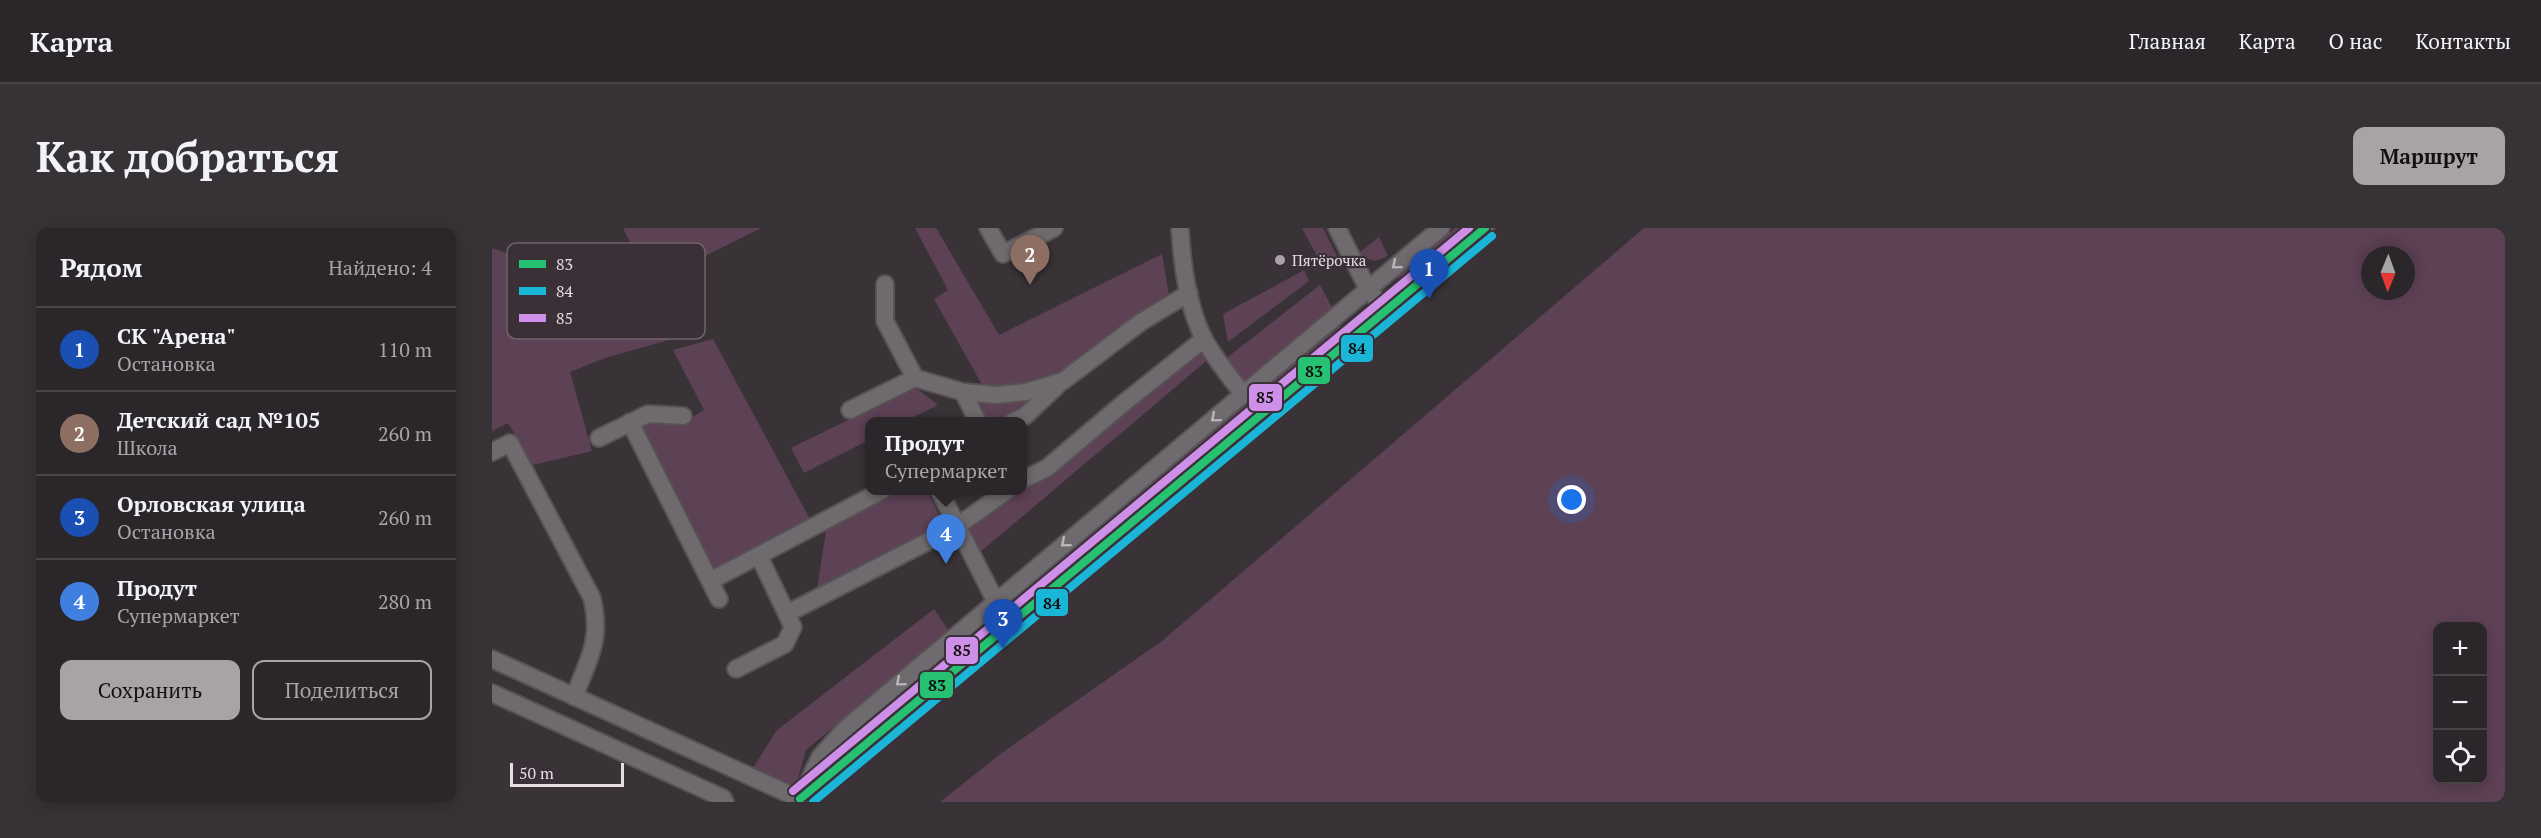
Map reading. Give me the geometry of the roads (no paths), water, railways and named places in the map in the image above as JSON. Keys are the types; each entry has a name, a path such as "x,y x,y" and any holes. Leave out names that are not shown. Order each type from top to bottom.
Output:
{"street":[{"path":"988,228 1003,254 1054,228"},
{"path":"1180,228 1182,261 1189,293 1204,339 1243,394"},
{"path":"1337,228 1368,289 1386,311"},
{"path":"799,801 820,757 844,729 1441,228"},
{"path":"799,801 1485,228"},
{"path":"885,284 885,321 915,378"},
{"path":"1023,417 1063,381 1141,322 1189,293"},
{"path":"1027,478 1047,468 1204,339"},
{"path":"850,410 915,378 963,392 996,395 1026,392 1063,381"},
{"path":"963,392 976,417"},
{"path":"600,438 648,414 682,416"},
{"path":"630,422 720,599"},
{"path":"492,452 510,443 592,598 597,616 597,637 574,697"},
{"path":"710,581 874,495"},
{"path":"941,495 996,602"},
{"path":"788,613 956,527 1001,495"},
{"path":"736,669 785,644 793,627 759,556"},
{"path":"492,659 799,801"},
{"path":"492,693 723,798 726,802"}],"place":[{"name":"Пятёрочка","path":"1280,260"},
{"name":"Детский сад №105","path":"1030,285"},
{"name":"СК \"Арена\"","path":"1429,299"},
{"name":"Продут","path":"946,564"},
{"name":"Орловская улица","path":"1003,649"}]}
